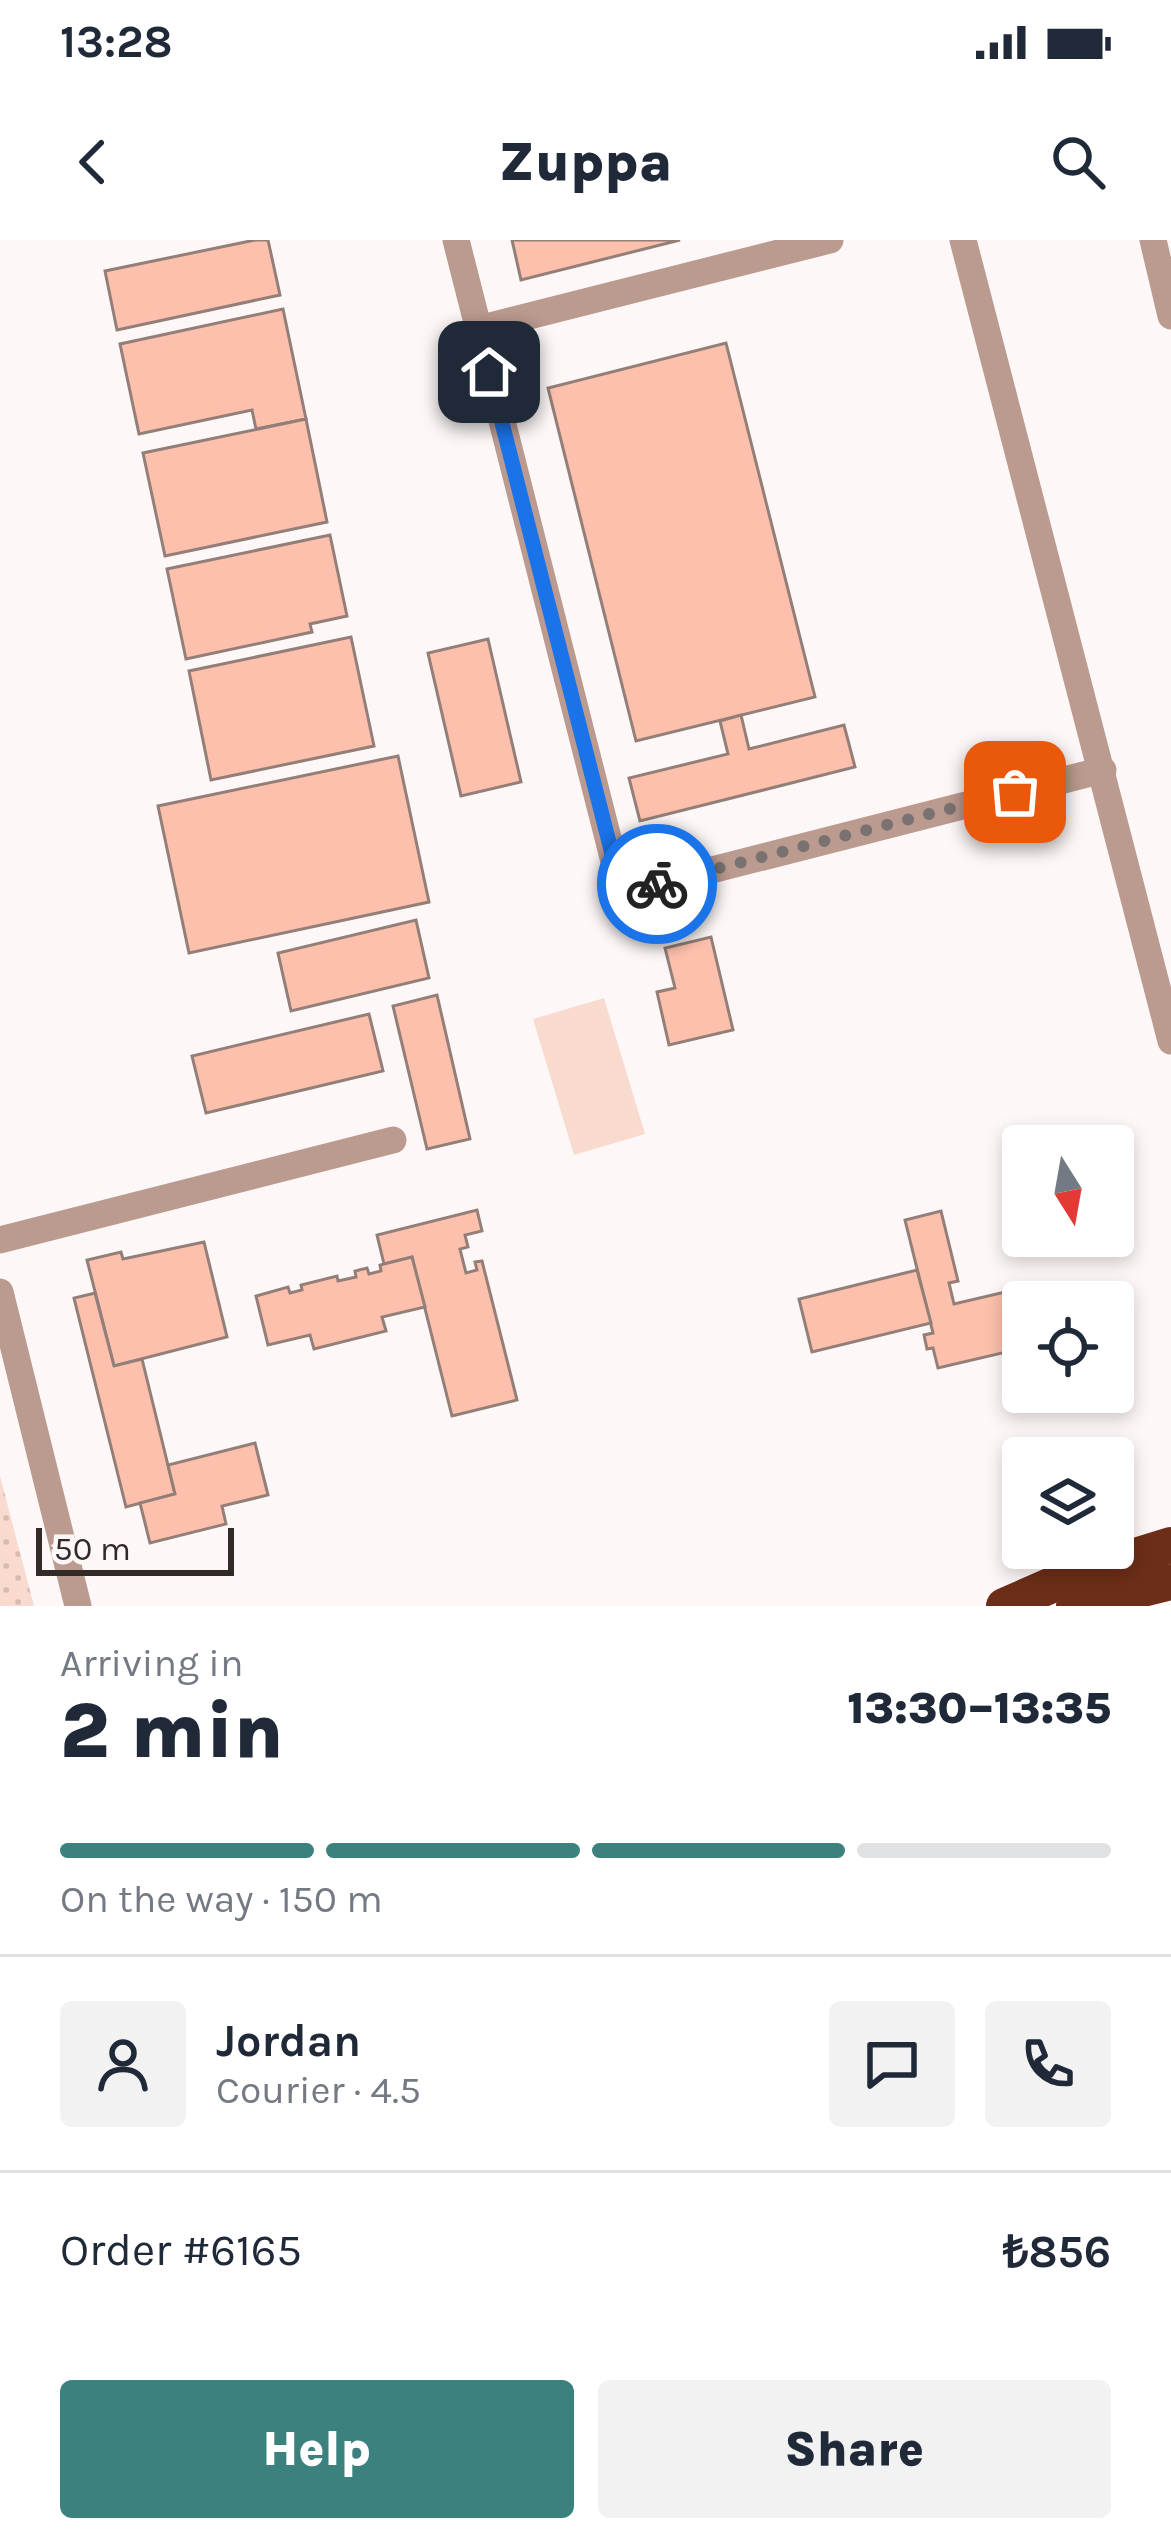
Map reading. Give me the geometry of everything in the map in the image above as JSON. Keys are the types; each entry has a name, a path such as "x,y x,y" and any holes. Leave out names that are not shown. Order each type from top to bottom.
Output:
{"highway":[{"path":"1004,1606 1077,1574 1171,1545"},
{"path":"1074,1606 1171,1582"}],"street":[{"path":"456,240 622,893 1103,770"},
{"path":"478,328 830,240"},
{"path":"963,240 1166,989 1171,1041"},
{"path":"1153,240 1171,316"},
{"path":"0,1240 393,1139"},
{"path":"0,1292 78,1606"}],"shaded area":[{"path":"604,998 645,1134 574,1155 533,1019"},
{"path":"0,1476 34,1606 0,1606"}],"building":[{"path":"268,240 280,295 117,330 105,271"},
{"path":"512,240 680,240 521,280"},
{"path":"283,309 306,419 256,429 252,410 139,434 120,344"},
{"path":"726,343 815,697 636,741 548,388"},
{"path":"306,419 327,522 165,556 143,453"},
{"path":"330,535 347,616 310,624 312,632 186,659 167,569"},
{"path":"351,637 374,746 211,780 189,671"},
{"path":"488,639 521,782 461,796 428,653"},
{"path":"741,715 749,749 844,725 855,767 640,821 629,778 728,754 720,721"},
{"path":"398,756 429,902 189,953 158,806"},
{"path":"416,920 429,978 291,1011 278,953"},
{"path":"711,937 733,1030 669,1045 657,992 675,988 665,948"},
{"path":"437,995 470,1139 427,1149 393,1006"},
{"path":"369,1014 383,1071 206,1113 192,1056"},
{"path":"477,1210 482,1231 465,1235 468,1247 460,1249 466,1273 477,1270 475,1262 482,1261 517,1400 452,1416 412,1257 384,1264 377,1235"},
{"path":"941,1211 958,1281 949,1283 954,1304 1002,1293 1002,1353 938,1368 933,1348 927,1349 924,1335 933,1333 905,1220"},
{"path":"204,1242 227,1337 114,1366 87,1260 121,1252 123,1259"},
{"path":"412,1257 425,1307 382,1317 386,1331 314,1349 310,1335 268,1345 256,1296 288,1287 290,1293 302,1290 301,1285 337,1276 338,1281 356,1277 355,1271 367,1268 369,1274 381,1271 380,1265"},
{"path":"917,1270 931,1323 812,1352 799,1299"},
{"path":"95,1293 114,1366 142,1359 175,1494 126,1507 74,1298"},
{"path":"255,1443 268,1495 222,1506 226,1524 150,1543 140,1503 175,1494 168,1465"}],"way so far":[{"path":"657,884 1015,792"}],"route":[{"path":"489,372 622,893 657,884"}]}
